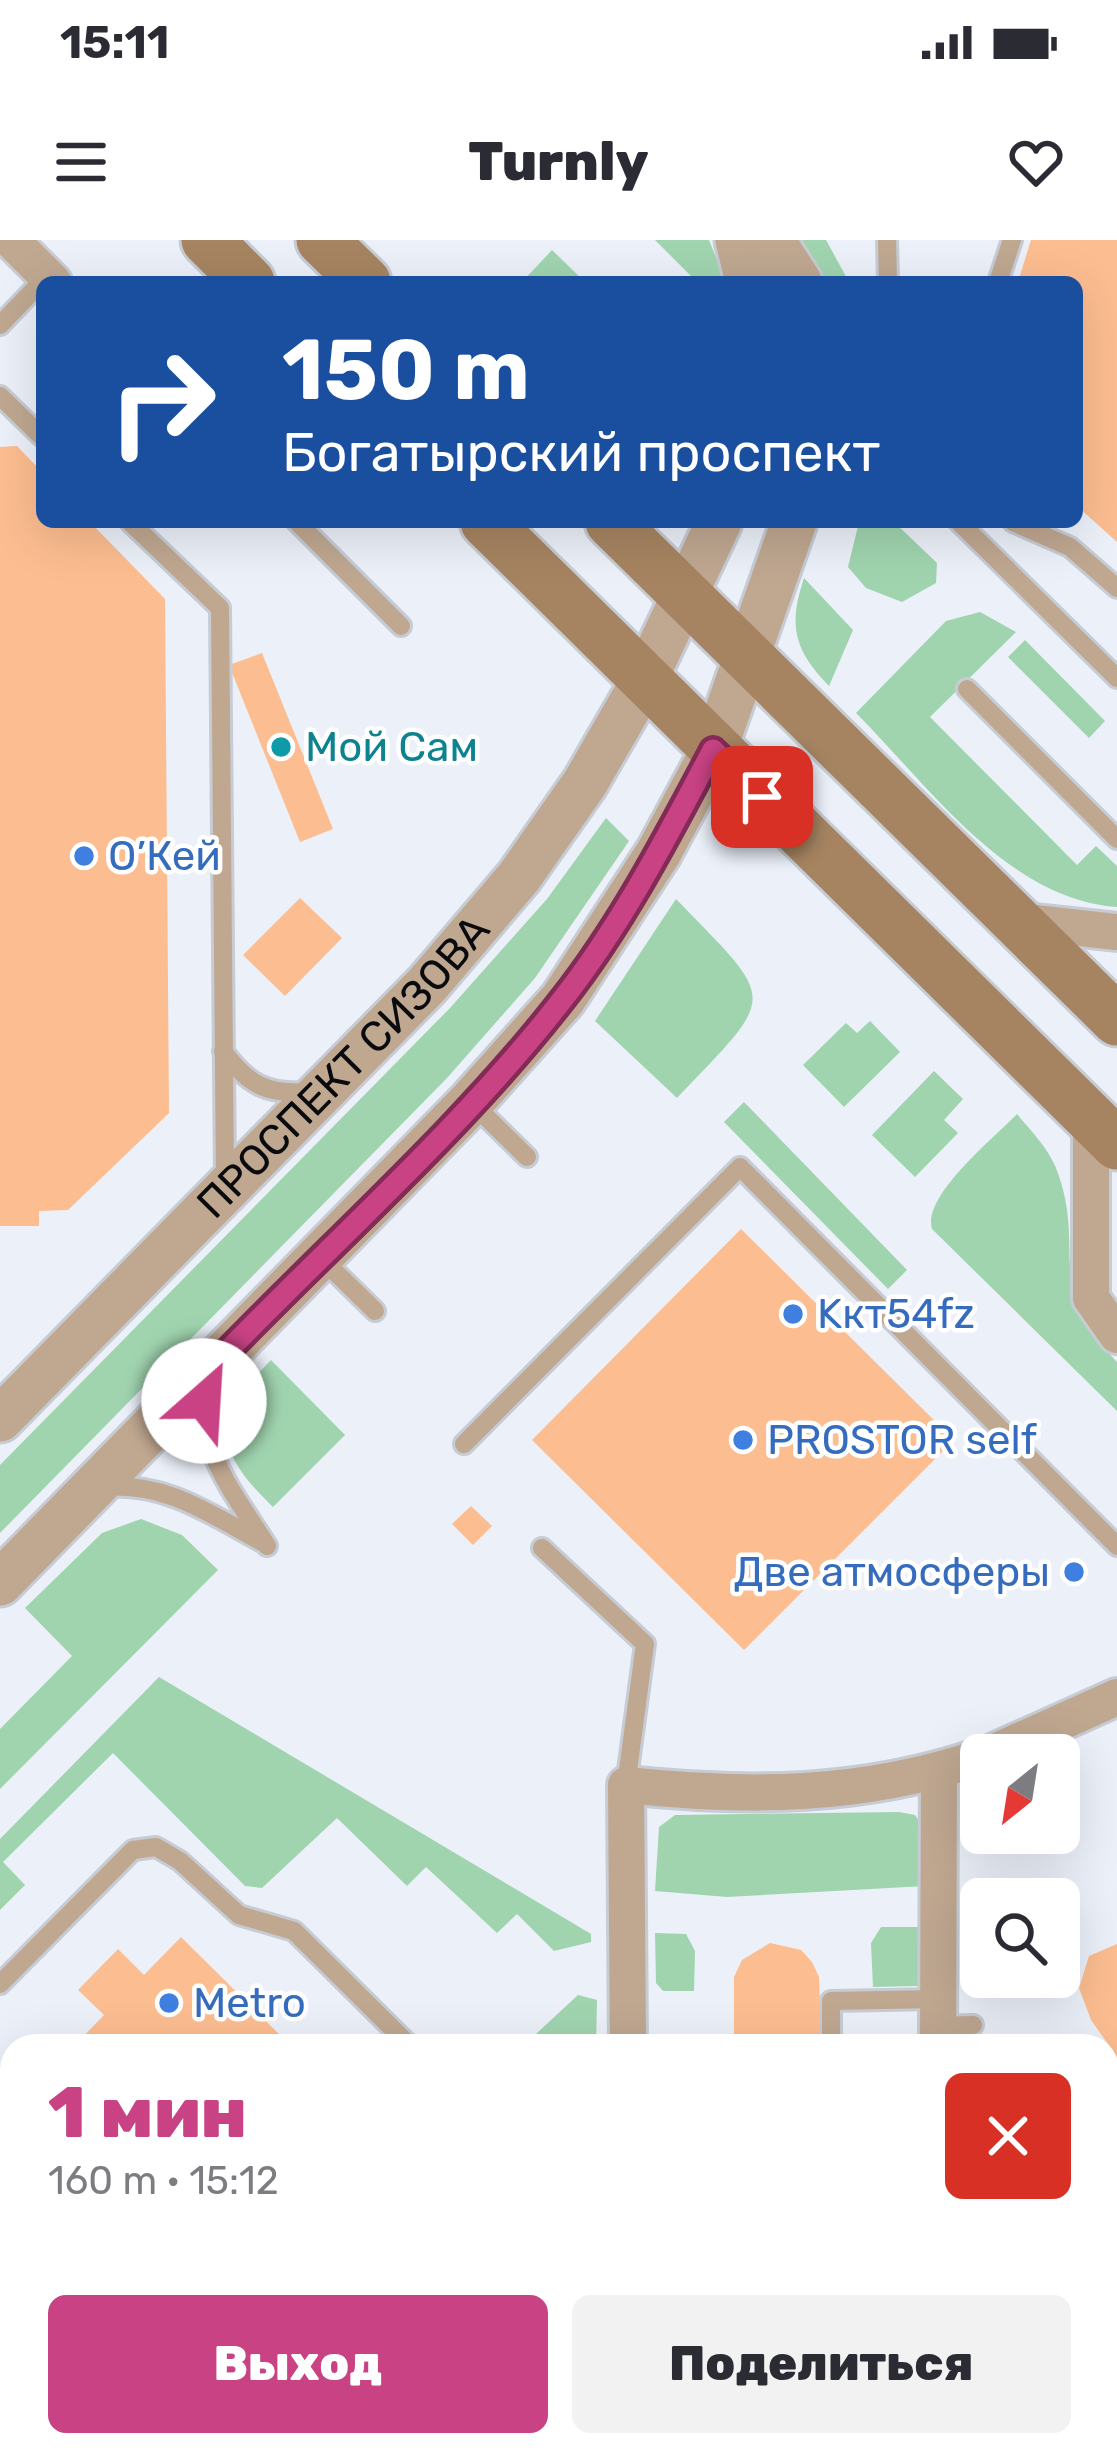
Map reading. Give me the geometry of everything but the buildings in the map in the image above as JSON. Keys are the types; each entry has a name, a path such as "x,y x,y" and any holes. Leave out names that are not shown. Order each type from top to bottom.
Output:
{"main road":[{"path":"207,240 243,276"},
{"path":"322,240 359,276"},
{"path":"492,528 1104,1131"},
{"path":"617,528 1117,1020"}],"street":[{"path":"11,240 47,276"},
{"path":"738,240 747,276"},
{"path":"772,240 795,276"},
{"name":"ПРОСПЕКТ СИЗОВА","path":"0,1419 427,985 519,877 585,783 644,681 716,528"},
{"path":"0,1583 471,1102 563,999 659,852 713,750 792,528"},
{"path":"1017,922 1117,932"},
{"path":"1104,1131 1091,1298 1117,1335"},
{"path":"1042,1734 1114,1707"},
{"path":"628,2034 626,1785 730,1796 836,1791 960,1764"},
{"path":"938,1772 947,2024"}],"lane":[{"path":"887,240 888,276"},
{"path":"1000,276 1012,240"},
{"path":"0,325 36,292"},
{"path":"0,396 36,431"},
{"path":"136,528 220,608 225,1190"},
{"path":"303,528 401,626"},
{"path":"965,528 1117,679"},
{"path":"1027,528 1070,547 1117,588"},
{"path":"1070,528 1070,547"},
{"path":"968,688 1117,839"},
{"path":"223,1052 253,1086 284,1094 323,1091"},
{"path":"471,1102 527,1157"},
{"path":"464,1444 740,1167 1117,1546"},
{"path":"319,1256 375,1311"},
{"path":"94,1488 130,1485 174,1494 267,1546 211,1457 204,1401 209,1370"},
{"path":"542,1548 645,1644 626,1785"},
{"path":"0,1984 133,1850 156,1847 180,1861 239,1915 294,1931 398,2034"},
{"path":"831,2034 831,2001 947,2024"}],"green space":[{"path":"655,240 709,240 724,276 691,276"},
{"path":"800,240 826,240 846,276 821,276"},
{"path":"552,250 579,276 528,276"},
{"path":"858,528 900,528 937,563 936,583 902,602 866,588 848,567"},
{"path":"804,578 853,630 829,686 808,661 797,636 796,610"},
{"path":"980,612 1016,632 930,717 1077,865 1096,846 1117,866 1117,907 1077,899 1040,884 1005,861 942,804 856,713 946,621"},
{"path":"1025,640 1105,721 1089,738 1008,657"},
{"path":"606,818 629,841 535,978 447,1078 0,1533 0,1465 450,1008 547,899"},
{"path":"676,899 733,959 748,980 753,998 734,1037 677,1098 595,1021"},
{"path":"870,1021 900,1052 844,1107 803,1065 846,1023 857,1033"},
{"path":"934,1071 963,1099 944,1120 958,1133 915,1177 872,1135"},
{"path":"744,1102 907,1270 888,1289 724,1122"},
{"path":"1017,1114 1056,1168 1065,1197 1073,1287 1094,1334 1117,1362 1117,1411 932,1229 932,1216 948,1184"},
{"path":"271,1360 345,1435 273,1507 239,1468 227,1434 238,1400"},
{"path":"141,1519 182,1535 218,1570 0,1789 0,1729 72,1656 25,1608 102,1533"},
{"path":"159,1677 591,1934 591,1942 554,1951 517,1914 497,1933 426,1867 407,1886 337,1818 262,1888 245,1886 113,1753 3,1862 25,1885 0,1910 0,1839"},
{"path":"675,1815 915,1815 925,1830 925,1886 727,1897 655,1891 659,1827"},
{"path":"881,1927 925,1927 926,1974 917,1986 873,1987 871,1943"},
{"path":"655,1933 686,1934 695,1951 694,1991 663,1991 656,1983"},
{"path":"578,1995 597,2000 596,2034 536,2034"}],"place":[{"name":"Мой Сам","path":"281,747"},
{"name":"О’Кей","path":"84,856"},
{"name":"Kкт54fz","path":"793,1314"},
{"name":"PROSTOR self","path":"743,1440"},
{"name":"Две атмосферы","path":"1074,1572"},
{"name":"Metro","path":"169,2003"}],"route":[{"path":"204,1401 209,1370 471,1102 563,999 659,852 713,750 762,797"}]}
